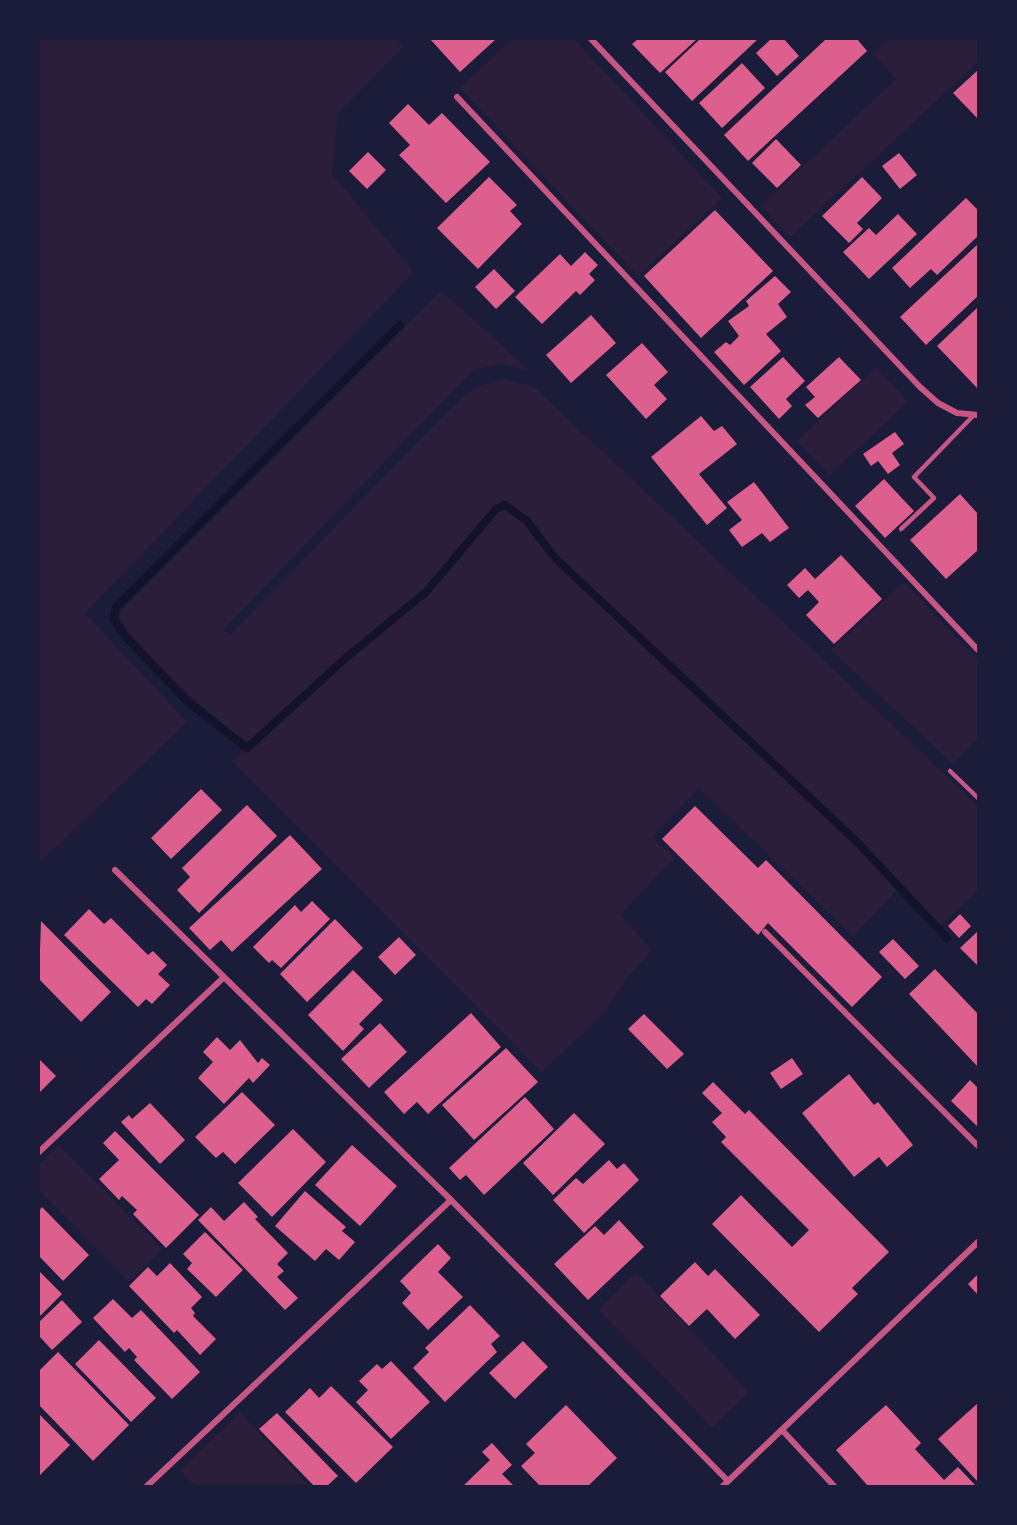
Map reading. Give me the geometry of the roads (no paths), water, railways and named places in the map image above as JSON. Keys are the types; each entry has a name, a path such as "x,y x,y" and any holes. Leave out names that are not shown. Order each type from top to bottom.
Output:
{"street":[{"path":"591,39 920,387 938,403 957,413 976,416"},
{"path":"457,97 978,650"},
{"path":"115,870 452,1200 725,1484 978,1242"},
{"path":"765,932 978,1146"},
{"path":"39,1152 223,978"},
{"path":"147,1486 452,1200"},
{"path":"782,1430 834,1486"}],"lane":[{"path":"901,529 934,498 914,477 976,416"},
{"path":"950,771 978,798"}],"waterway":[{"path":"400,325 116,607 114,619 125,636 187,701 247,748 348,656 426,592 496,509 505,505 527,521 555,558 857,842 947,938"}]}
